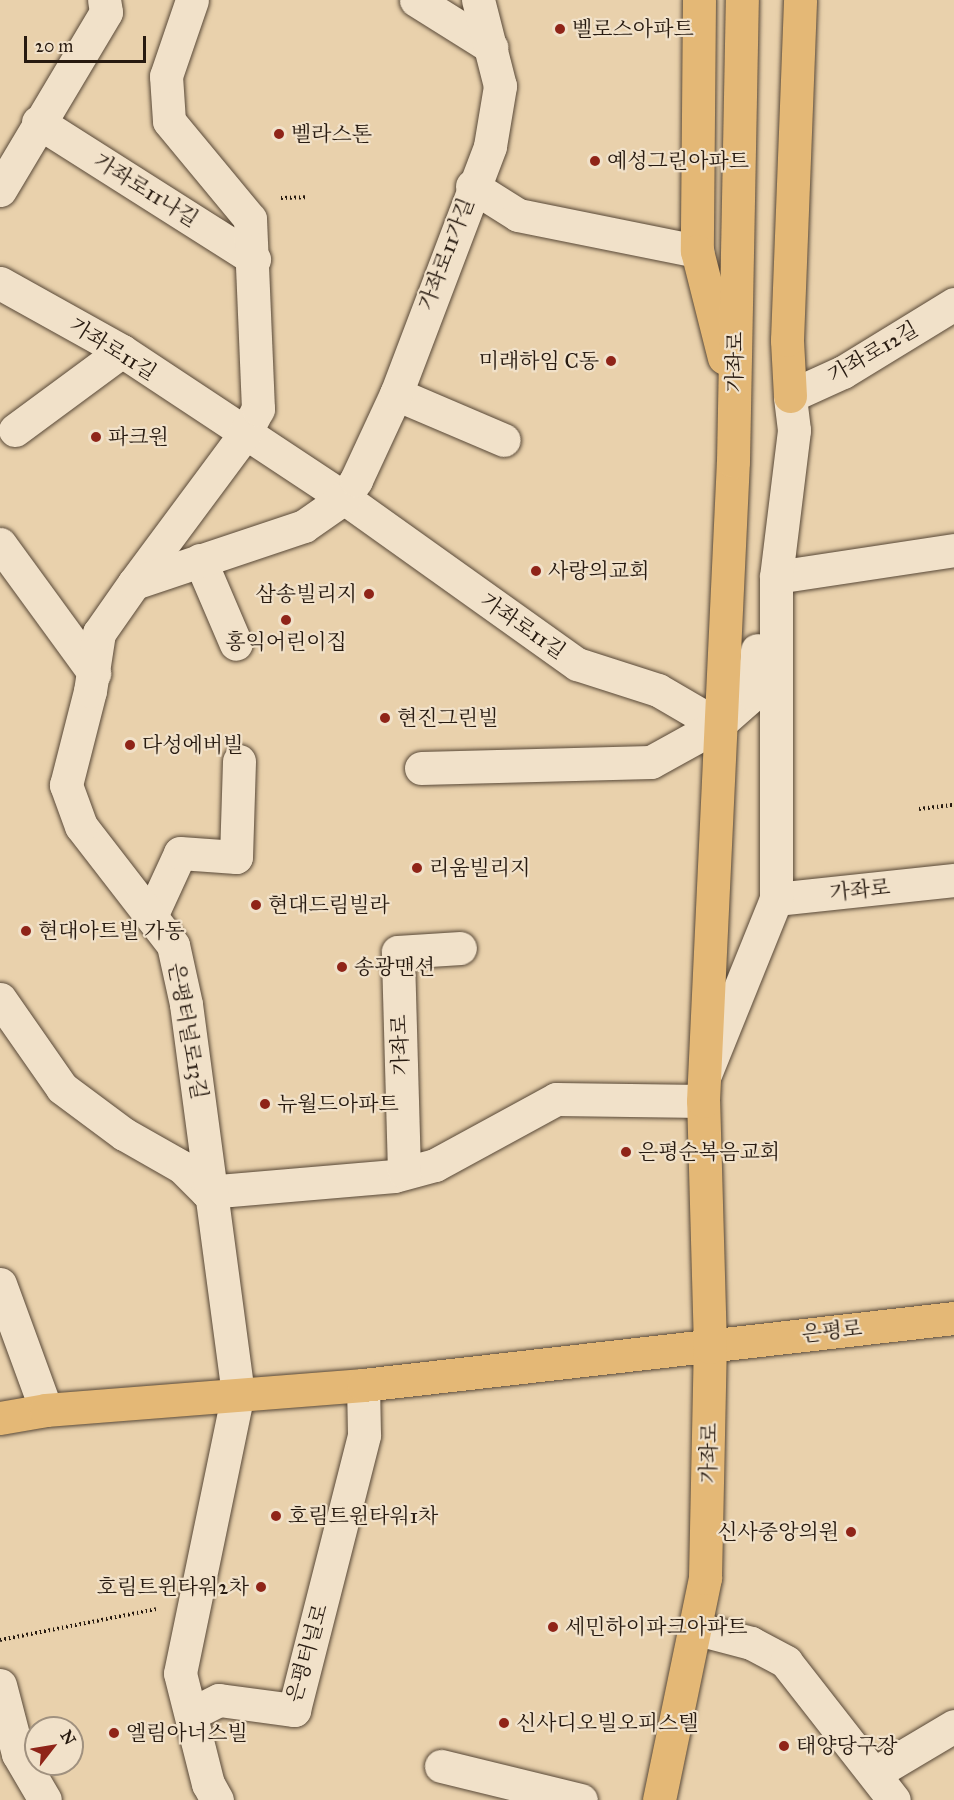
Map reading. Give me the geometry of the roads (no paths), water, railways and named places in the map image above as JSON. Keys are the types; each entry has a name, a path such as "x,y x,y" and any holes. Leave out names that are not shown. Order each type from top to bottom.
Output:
{"main road":[{"path":"699,0 697,251 735,397"},
{"name":"가좌로","path":"658,1800 698,1629 705,1578 710,1347 704,1088 718,724 735,397 742,0"},
{"path":"790,396 787,340 800,0"},
{"name":"은평로","path":"710,1347 954,1318"},
{"path":"0,1419 46,1410 363,1385 710,1347"}],"street":[{"path":"0,190 38,122 106,12 104,0"},
{"name":"가좌로11나길","path":"134,583 244,435 258,409 254,259 250,219 169,121 166,76 192,0"},
{"path":"416,0 491,46"},
{"name":"가좌로11가길","path":"344,498 396,394 472,186 490,146 500,86 478,0"},
{"name":"가좌로11나길","path":"38,122 254,259"},
{"path":"472,186 518,215 697,251"},
{"name":"가좌로11길","path":"0,283 122,351 244,435 344,498 578,664 658,690 718,724"},
{"name":"가좌로12길","path":"790,396 843,372 954,304"},
{"path":"15,430 122,351"},
{"path":"396,394 504,440"},
{"path":"776,899 776,577 794,430 790,396"},
{"path":"422,768 651,762 718,724 753,694 762,550 790,396"},
{"path":"239,761 236,857 180,853 152,914 81,826 66,785 94,673 99,633 134,583 304,526 344,498"},
{"path":"0,544 94,673"},
{"path":"776,577 954,550"},
{"path":"200,560 237,644"},
{"name":"가좌로","path":"704,1088 776,899 954,880"},
{"name":"은평터널로13길","path":"152,914 173,945 186,1004 206,1142 207,1192 238,1394"},
{"name":"가좌로","path":"404,1172 398,952 460,948"},
{"path":"0,999 62,1088 124,1134 182,1167 207,1192 404,1172 435,1165 556,1099 704,1088"},
{"path":"0,1284 46,1410"},
{"name":"은평터널로","path":"191,1714 219,1700 294,1710 364,1434 363,1385"},
{"path":"217,1800 208,1784 180,1673 238,1394"},
{"path":"698,1629 751,1643 786,1662 876,1773 894,1800"},
{"path":"0,1685 18,1754 45,1800"},
{"path":"876,1773 954,1725"},
{"path":"441,1766 581,1800"}],"place":[{"name":"벨로스아파트","path":"560,29"},
{"name":"벨라스톤","path":"279,134"},
{"name":"예성그린아파트","path":"595,161"},
{"name":"미래하임 C동","path":"611,361"},
{"name":"파크원","path":"96,437"},
{"name":"사랑의교회","path":"536,571"},
{"name":"삼송빌리지","path":"369,594"},
{"name":"홍익어린이집","path":"286,620"},
{"name":"현진그린빌","path":"385,718"},
{"name":"다성에버빌","path":"130,745"},
{"name":"리움빌리지","path":"417,868"},
{"name":"현대드림빌라","path":"256,905"},
{"name":"현대아트빌 가동","path":"26,931"},
{"name":"송광맨션","path":"342,967"},
{"name":"뉴월드아파트","path":"265,1104"},
{"name":"은평순복음교회","path":"626,1152"},
{"name":"호림트윈타워1차","path":"276,1516"},
{"name":"신사중앙의원","path":"851,1532"},
{"name":"호림트윈타워2차","path":"261,1587"},
{"name":"세민하이파크아파트","path":"553,1627"},
{"name":"신사디오빌오피스텔","path":"504,1723"},
{"name":"엘림아너스빌","path":"114,1733"},
{"name":"태양당구장","path":"784,1746"}]}
